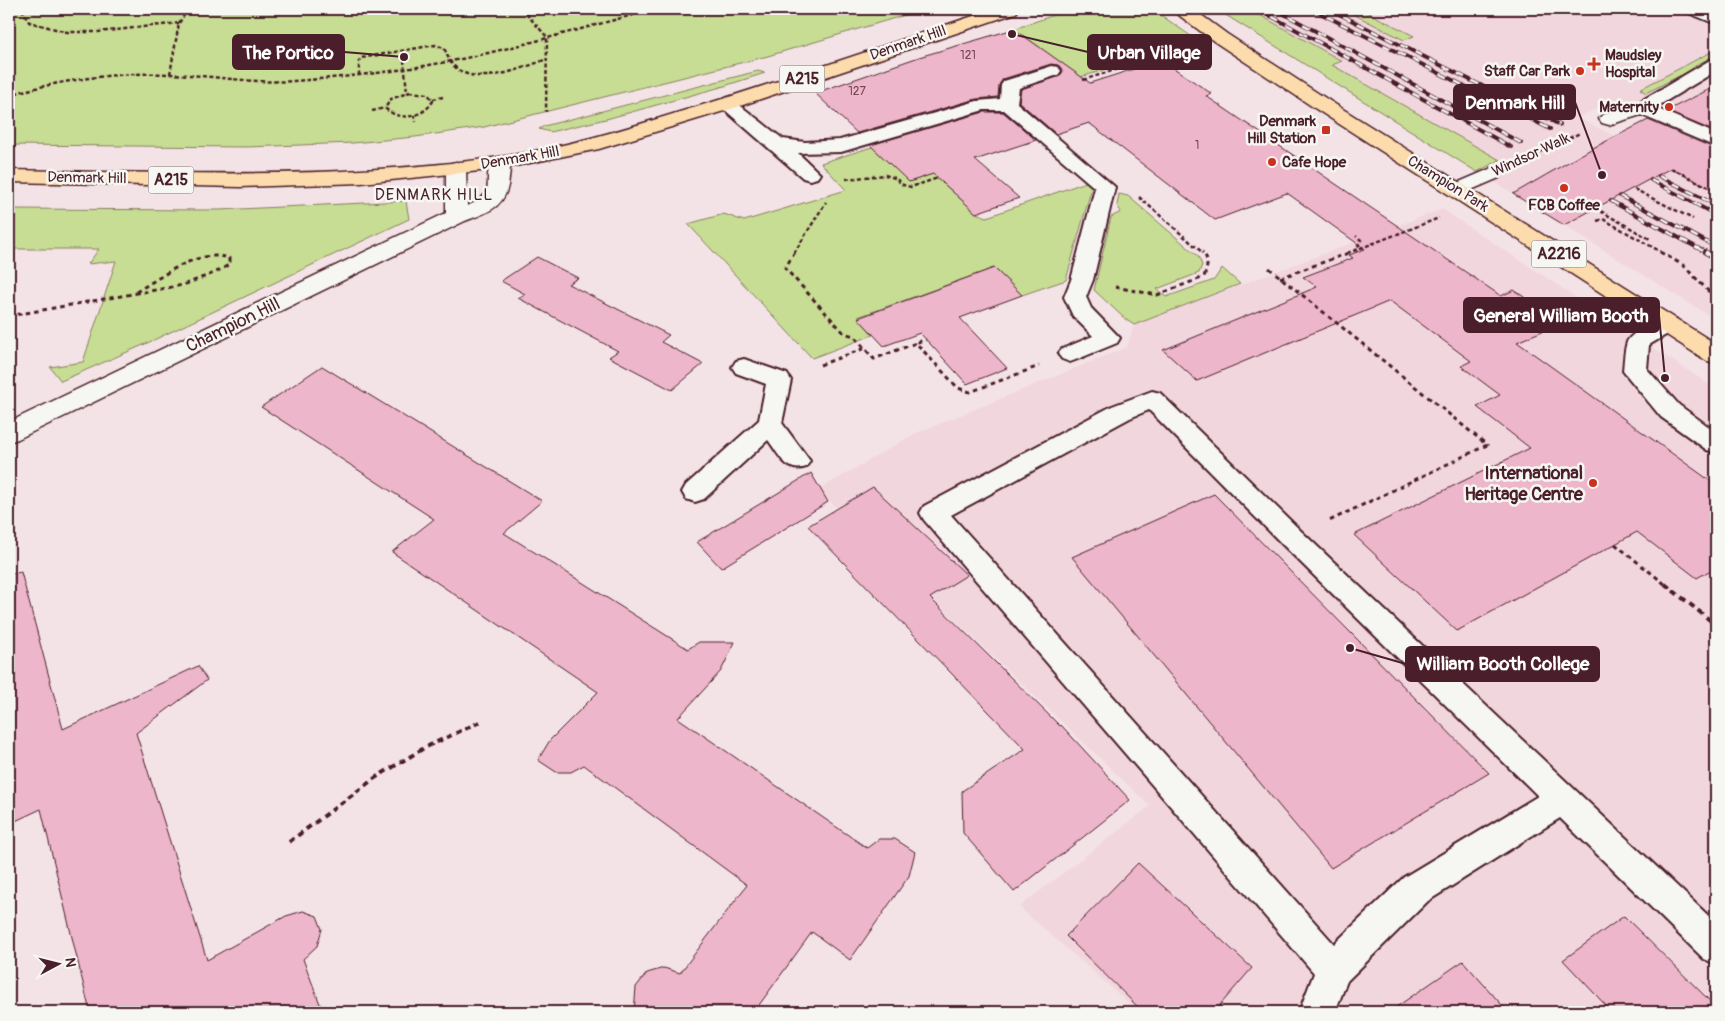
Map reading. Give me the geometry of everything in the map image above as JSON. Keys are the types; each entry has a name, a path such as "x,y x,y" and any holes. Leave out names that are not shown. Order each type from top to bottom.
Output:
{"main road":[{"name":"Denmark Hill","path":"9,176 240,181 361,177 500,163 592,145 727,104 1010,9"},
{"name":"Champion Park","path":"1182,9 1221,38 1716,355"}],"street":[{"path":"1609,119 1642,108 1716,141"},
{"name":"Champion Hill","path":"9,433 458,216 488,205 495,197 500,181 500,163"},
{"path":"456,168 456,208 458,216"},
{"name":"Windsor Walk","path":"1457,190 1492,174"}],"lane":[{"path":"1692,9 1716,19"},
{"path":"1642,108 1716,64"},
{"path":"1008,104 1010,85 1052,71"},
{"path":"727,104 815,172"},
{"path":"777,144 805,148 841,146 983,105 1008,104 1105,187 1082,280 1075,297 1081,311 1109,338 1070,354"},
{"path":"1668,324 1638,342 1635,371 1670,411 1716,444"},
{"path":"695,492 770,424 779,380 744,367"},
{"path":"1333,969 933,514 1121,412 1152,399 1292,538 1716,947"},
{"path":"770,424 797,461"},
{"path":"1317,1012 1333,969 1416,889 1562,799"}],"path":[{"path":"22,9 29,22 67,32 98,32 179,23"},
{"path":"170,74 179,23 188,9"},
{"path":"522,9 547,37 546,112"},
{"path":"9,95 84,79 170,74 228,80 288,81 359,76 451,61 656,9"},
{"path":"1080,81 1167,54 1175,43 1180,40 1184,40 1193,46 1221,38"},
{"path":"359,76 359,61 361,58 440,45 444,48 455,68 468,75 486,76 506,73 547,59"},
{"path":"402,50 403,54"},
{"path":"404,60 407,93"},
{"path":"385,108 392,98 407,93 425,93 433,99 443,97"},
{"path":"385,108 388,113 395,115 414,115 430,108 433,99"},
{"path":"372,111 385,108"},
{"path":"414,115 416,122"},
{"name":"Windsor Walk","path":"1492,174 1609,119"},
{"path":"1671,168 1708,187"},
{"path":"815,172 846,179 885,175 895,178 903,185 911,187 938,178"},
{"path":"815,172 831,182 820,185 830,196 785,268 844,333 854,336 874,359 926,340"},
{"path":"1082,280 1157,294 1204,277 1208,266 1205,255 1134,193 1120,188 1105,187"},
{"path":"1634,189 1693,219"},
{"path":"1595,208 1650,238"},
{"path":"1280,278 1440,217"},
{"path":"1597,221 1603,219 1683,265 1716,299"},
{"path":"1356,236 1361,240 1357,250"},
{"path":"9,316 134,293 178,287 202,279 229,265 229,258 223,254 214,254 194,260 134,293"},
{"path":"1269,268 1487,445 1292,538"},
{"path":"916,343 958,388 970,392 1070,354"},
{"path":"820,365 865,348"},
{"path":"1615,544 1716,626"},
{"path":"289,842 375,778 424,748 482,721"}],"shaded area":[{"path":"1216,9 1716,9 1716,145 1615,101 1577,118 1615,136 1629,129 1643,129 1660,133 1716,157 1716,320"},
{"path":"1442,209 1716,389 1716,1012 1139,1012 1019,907 1150,806 818,490 914,434 1127,347 1134,325"}],"green space":[{"path":"9,9 925,9 768,56 484,127 415,137 353,143 247,147 9,145"},
{"path":"1071,9 1152,9 1198,41 1193,43 1180,37 1176,38 1158,54 1074,79 1032,49 1039,47 1014,29"},
{"path":"1216,9 1249,9 1342,61 1332,65 1500,160 1477,172"},
{"path":"1363,10 1414,36 1404,40 1353,14"},
{"path":"1711,52 1716,55 1696,65 1690,74 1679,76 1646,93 1640,89"},
{"path":"758,71 765,73 610,118 550,132 539,129 544,126"},
{"path":"987,111 1002,113 1013,118 1034,137 1032,142 1025,144 1000,123 933,174 976,213 987,217 1086,182 1092,187 1066,280 1022,295 994,268 858,317 873,335 812,358 688,224 724,214 744,221 846,190 821,163"},
{"path":"1119,194 1128,196 1198,256 1202,265 1199,273 1157,289 1166,297 1214,280 1222,268 1240,284 1134,325 1125,319 1094,290 1111,217 1121,212 1117,205"},
{"path":"406,201 409,219 141,346 61,381 50,367 83,362 116,261 88,264 99,249 9,249 9,209 219,210"}],"building":[{"path":"1014,29 1090,83 1162,60 1212,94 1206,96 1501,296 1514,290 1561,323 1517,342 1716,485 1716,567 1697,578 1637,532 1457,631 1354,535 1530,448 1477,407 1500,395 1461,366 1471,361 1390,301 1197,381 1163,350 1317,287 1303,277 1353,258 1349,255 1365,249 1287,193 1215,220 1089,123 1056,134 1019,102 1021,89 1060,76 1063,71 1058,65 1051,64 1003,79 999,85 998,97 976,99 857,133 815,93 919,57"},
{"path":"1716,86 1716,132 1666,111"},
{"path":"984,112 1003,112 1036,140 975,160 1019,198 976,213 933,174 909,182 870,145"},
{"path":"1648,120 1716,149 1716,191 1671,168 1564,225 1513,194 1591,149"},
{"path":"537,257 578,278 568,284 669,335 661,342 703,364 672,390 609,357 618,351 518,298 525,294 501,281"},
{"path":"994,268 1022,295 960,318 1007,368 967,384 920,333 884,346 858,318"},
{"path":"322,366 542,501 504,533 688,649 699,642 735,642 721,671 678,718 867,848 879,839 895,839 915,852 909,876 850,960 812,932 754,1012 634,1012 636,987 647,973 664,968 680,973 747,885 584,765 571,772 556,772 538,760 550,740 598,692 392,552 434,519 261,407"},
{"path":"811,473 828,502 721,568 697,542"},
{"path":"873,487 967,575 930,598 1061,725 1130,800 1014,892 963,833 962,791 1025,749 808,526"},
{"path":"1214,494 1489,773 1331,868 1072,557"},
{"path":"21,572 63,729 198,666 207,680 136,733 207,960 286,916 303,911 317,916 322,929 317,946 303,959 323,1012 90,1012 41,809 9,824 9,574"},
{"path":"1138,863 1252,968 1214,1012 1143,1012 1066,936"},
{"path":"1624,916 1716,1007 1716,1012 1612,1012 1563,960"},
{"path":"1463,961 1508,1012 1389,1012"}],"railway":[{"path":"1258,9 1511,147"},
{"path":"1275,9 1521,143"},
{"path":"1312,9 1550,129"},
{"path":"1329,9 1560,125"},
{"path":"1659,176 1716,205"},
{"path":"1651,180 1716,215"},
{"path":"1620,196 1716,247"},
{"path":"1611,201 1707,253"},
{"path":"1705,252 1716,258"}],"place":[{"name":"Urban Village","path":"1012,34"},
{"name":"The Portico","path":"404,57"},
{"name":"Maudsley Hospital","path":"1594,64"},
{"name":"Staff Car Park","path":"1580,71"},
{"name":"Maternity","path":"1669,107"},
{"name":"Denmark Hill Station","path":"1326,130"},
{"name":"Cafe Hope","path":"1272,162"},
{"name":"Denmark Hill","path":"1602,175"},
{"name":"FCB Coffee","path":"1564,188"},
{"name":"General William Booth","path":"1665,378"},
{"name":"International Heritage Centre","path":"1593,483"},
{"name":"William Booth College","path":"1350,648"}],"district":[{"name":"DENMARK HILL","path":"434,195"}]}
